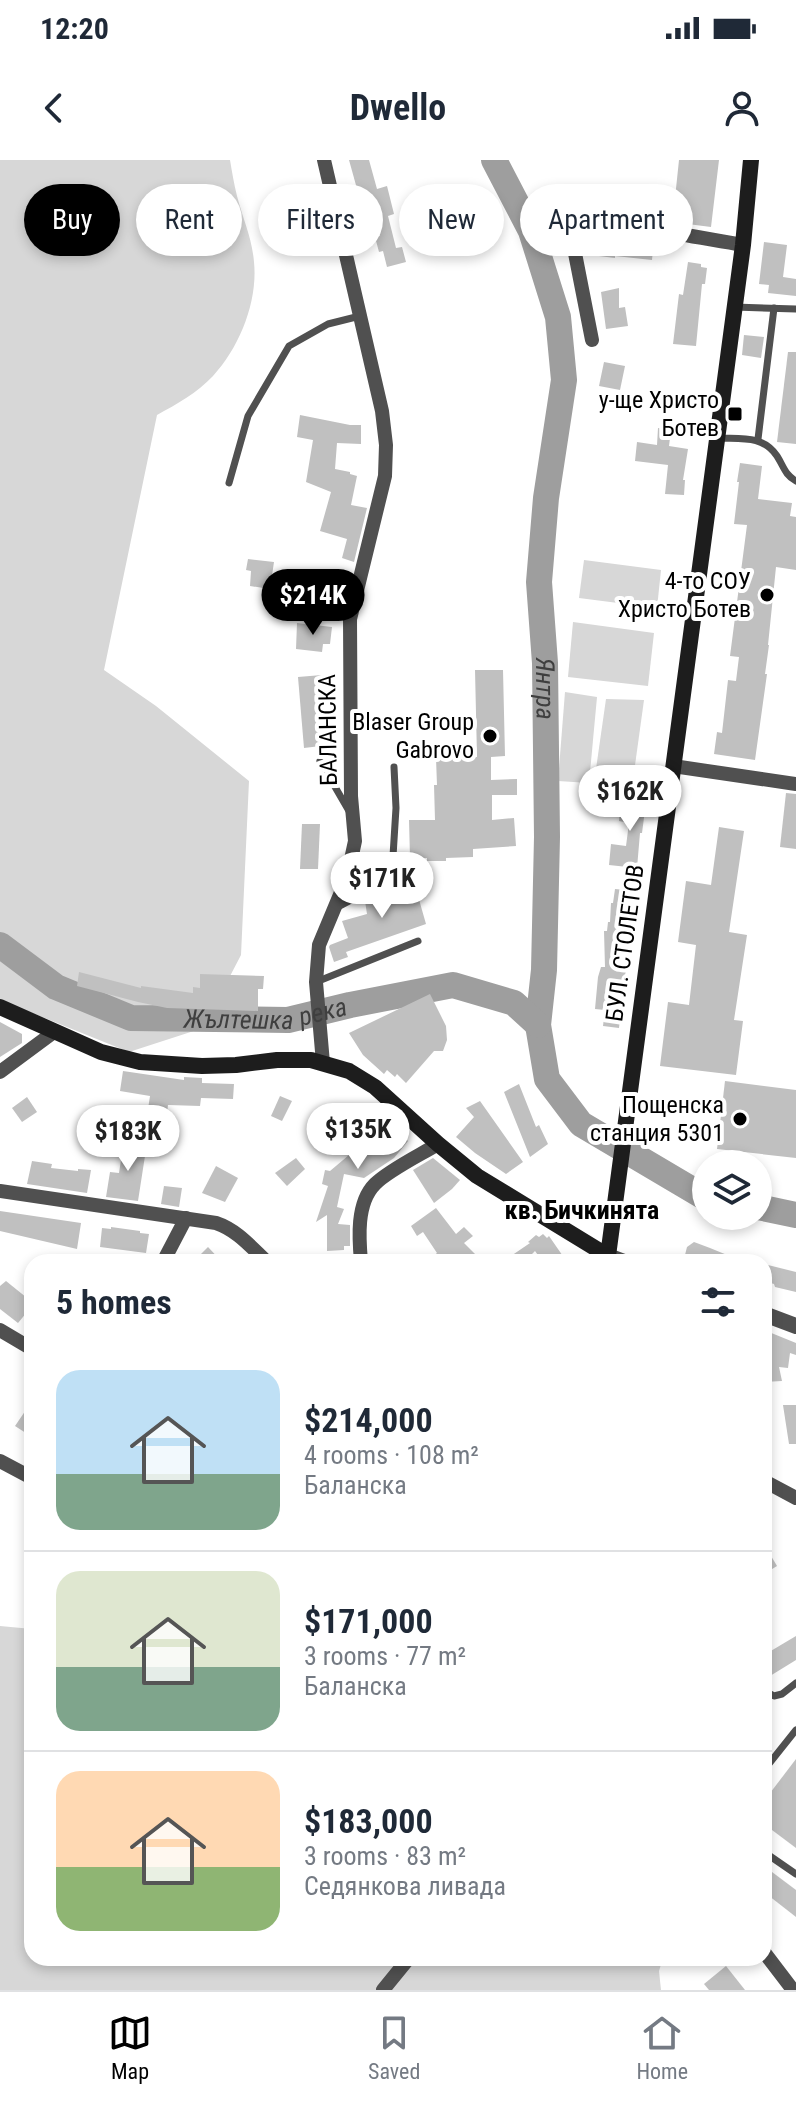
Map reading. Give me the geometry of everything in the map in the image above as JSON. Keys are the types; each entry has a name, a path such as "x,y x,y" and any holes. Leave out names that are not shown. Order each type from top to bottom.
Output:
{"main road":[{"name":"БУЛ. СТОЛЕТОВ","path":"613,1254 612,1222 743,245 751,160"},
{"path":"0,1007 101,1052 140,1062 202,1066 311,1060 349,1071 375,1087 477,1176 603,1254"}],"street":[{"name":"БАЛАНСКА","path":"323,1063 316,987 319,945 347,878 355,841 352,816 350,619 385,476 386,445 382,411 324,160"},
{"path":"592,340 572,238 576,219 584,214 602,215 743,245"},
{"path":"673,766 796,784"},
{"path":"0,1072 54,1032"},
{"path":"360,1254 358,1227 373,1185 438,1144"},
{"path":"0,1191 226,1226 259,1254"},
{"path":"167,1254 186,1218"},
{"path":"772,1317 796,1326"},
{"path":"0,1330 24,1344"},
{"path":"0,1461 24,1474"},
{"path":"772,1485 796,1498"},
{"path":"772,1962 793,1990"},
{"path":"383,1990 402,1966"}],"lane":[{"path":"734,307 796,309"},
{"path":"758,439 774,308"},
{"path":"229,483 248,416 289,346 328,324 360,316"},
{"path":"717,438 758,439 776,453 787,476 796,481"},
{"path":"320,761 352,816"},
{"path":"332,909 372,889 393,856 396,808 394,767"},
{"path":"316,987 418,941"},
{"path":"772,1694 782,1694 796,1683"},
{"path":"772,1760 796,1730"},
{"path":"772,1858 796,1874"}],"shaded area":[{"path":"0,160 230,160 235,184 136,184 136,256 242,256 242,213 253,253 254,277 245,323 223,364 200,388 157,415 104,670 156,706 249,781 241,955 203,1028 129,1052 0,1000"},
{"path":"584,560 661,570 657,608 579,598"},
{"path":"573,622 654,633 648,686 568,677"},
{"path":"565,692 597,697 589,783 558,781"},
{"path":"606,699 644,700 632,787 594,783"},
{"path":"0,1626 24,1628 24,1966 661,1966 661,1990 0,1990"}],"building":[{"path":"349,160 369,160 376,184 356,184"},
{"path":"679,160 719,160 711,227 693,225 693,184 676,184"},
{"path":"387,186 394,214 388,216 396,248 399,248 399,256 404,256 406,262 387,267 383,251 383,187"},
{"path":"764,242 787,245 783,277 796,279 796,296 768,293 769,285 759,284"},
{"path":"615,256 652,256 652,260"},
{"path":"688,262 707,268 705,284 702,284 696,346 673,344 679,294 683,295"},
{"path":"619,288 619,308 625,307 628,326 606,329 601,292"},
{"path":"744,335 764,337 761,358 742,355"},
{"path":"788,352 796,352 796,444 777,442"},
{"path":"604,362 625,366 620,390 599,386"},
{"path":"300,415 361,425 361,444 337,443 335,469 357,476 351,505 367,508 354,562 342,558 347,539 320,531 331,492 306,482 313,440 297,437"},
{"path":"658,428 671,430 669,446 688,449 684,495 665,494 668,465 635,461 637,442 657,445"},
{"name":"4-то СОУ Христо Ботев","path":"740,463 762,466 758,499 792,503 790,516 796,517 796,570 776,567 767,674 755,760 714,754 717,732 722,733 728,680 736,681 739,657 730,656 747,525 734,524"},
{"path":"248,559 274,562 270,589 250,586 251,571 246,570"},
{"path":"314,586 334,588 332,605 299,602 300,590 313,592"},
{"path":"297,623 332,627 330,644 323,644 322,652 296,649"},
{"path":"475,670 503,670 505,756 491,757 491,780 517,779 517,795 492,795 492,820 514,818 516,846 473,849 473,857 446,858 446,861 410,858 409,820 435,820 436,758 477,757"},
{"path":"322,675 329,745 304,748 298,677"},
{"path":"786,793 796,794 796,849 780,847"},
{"path":"636,794 647,795 637,868 609,865 611,844 626,846 629,823 619,821 621,800 630,802 630,797 635,798"},
{"path":"302,824 320,824 318,869 300,869"},
{"path":"719,827 744,831 729,932 747,935 734,1020 743,1021 736,1075 660,1066 668,1002 689,1005 696,945 678,942 686,881 711,885"},
{"path":"418,883 422,895 418,896 426,924 346,952 348,957 334,962 330,945 348,938 342,921 367,914 365,901 370,898"},
{"path":"615,889 635,891 619,1028 603,1026 605,1010 595,1009 598,977 601,967 605,967 604,931 607,931 610,922"},
{"path":"79,972 141,988 193,993 193,987 200,988 200,974 264,976 263,989 258,989 258,1011 167,1008 138,1002 77,986"},
{"path":"430,994 446,1026 447,1040 443,1051 434,1051 406,1083 397,1074 395,1077 387,1070 384,1074 363,1055 349,1033"},
{"path":"0,1022 22,1034 22,1043 0,1057"},
{"path":"123,1071 184,1080 184,1077 202,1078 202,1083 234,1084 233,1099 201,1098 200,1106 168,1105 167,1113 148,1109 150,1096 120,1091"},
{"name":"Пощенска станция 5301","path":"725,1081 796,1090 796,1158 772,1155 772,1150 717,1149"},
{"path":"519,1084 536,1127 539,1125 548,1144 530,1157 504,1092"},
{"path":"280,1096 292,1101 282,1121 271,1116"},
{"path":"27,1097 37,1112 22,1122 12,1108"},
{"path":"480,1101 523,1162 506,1174 456,1137 474,1117 466,1108"},
{"path":"369,1105 402,1130 399,1133 408,1141 394,1158 364,1178 344,1174 337,1207 344,1209 338,1224 350,1225 350,1246 344,1246 344,1250 327,1251 327,1215 316,1222 328,1186 322,1184 325,1170 330,1171 349,1155 355,1160 374,1146 351,1125"},
{"path":"124,1140 147,1143 138,1201 106,1197 110,1172 119,1173"},
{"path":"296,1158 305,1169 287,1186 275,1173"},
{"path":"433,1158 460,1180 434,1203 413,1170"},
{"path":"32,1161 52,1164 51,1168 91,1170 87,1193 27,1184"},
{"path":"216,1166 238,1178 225,1202 202,1193"},
{"path":"164,1186 182,1188 179,1207 161,1204"},
{"path":"436,1208 456,1234 464,1227 473,1236 464,1243 475,1254 436,1254 423,1232 417,1236 411,1226"},
{"path":"0,1211 81,1223 77,1249 0,1231"},
{"path":"102,1228 149,1234 146,1253 100,1247"},
{"path":"543,1234 547,1238 549,1236 561,1254 537,1254 535,1251 532,1254 514,1254 536,1235 539,1237"},
{"path":"694,1242 724,1254 685,1254 687,1247"},
{"path":"208,1247 215,1254 201,1254"},
{"path":"772,1266 796,1272 796,1292 775,1287"},
{"path":"6,1281 24,1296 24,1316 18,1323 0,1309 0,1286"},
{"path":"772,1333 796,1343 796,1355 790,1353 788,1368 779,1367 782,1381 772,1382"},
{"path":"783,1405 796,1405 796,1444 789,1444"},
{"path":"24,1413 24,1432 15,1426"},
{"path":"796,1636 796,1660 772,1675 772,1650"},
{"path":"796,1759 796,1848 772,1830 772,1790"},
{"path":"772,1872 796,1890 796,1917 772,1898"},
{"path":"726,1966 745,1990 709,1990 704,1984"}],"waterway":[{"name":"Янтра","path":"494,160 531,231 558,317 564,380 546,498 539,582 545,663 547,837 544,970 538,1025 547,1079 581,1124 692,1190"},
{"name":"Жълтешка река","path":"0,945 56,987 131,1018 288,1020 453,985 514,1003 538,1025"},
{"name":"Янтра","path":"772,1210 796,1215"}],"place":[{"name":"у-ще Христо Ботев","path":"735,414"},
{"name":"4-то СОУ Христо Ботев","path":"767,595"},
{"name":"Blaser Group Gabrovo","path":"490,736"},
{"name":"Пощенска станция 5301","path":"740,1119"}],"district":[{"name":"кв. Бичкинята","path":"582,1210"}]}
